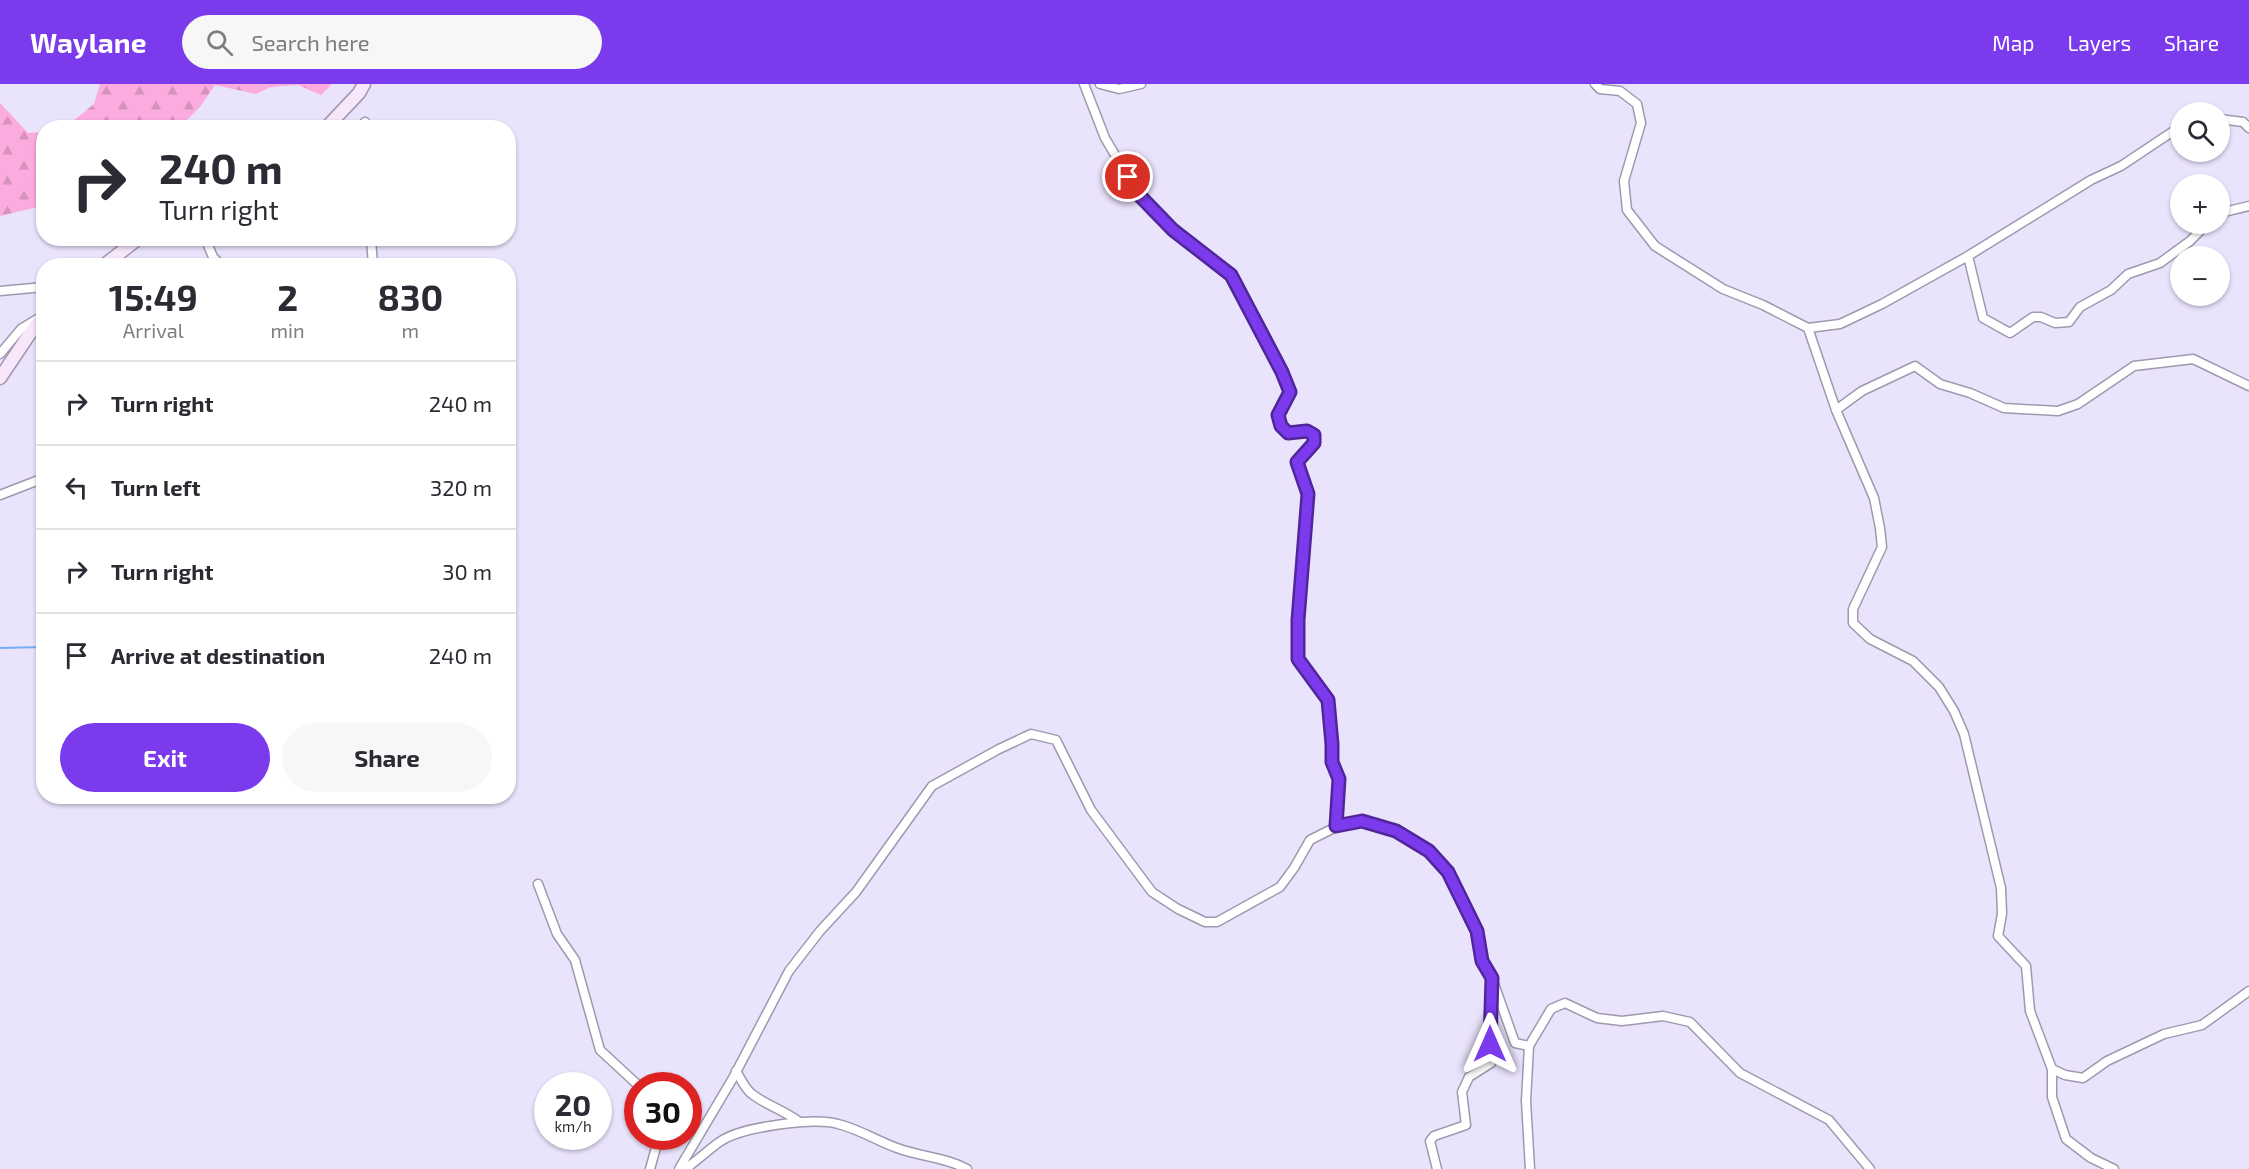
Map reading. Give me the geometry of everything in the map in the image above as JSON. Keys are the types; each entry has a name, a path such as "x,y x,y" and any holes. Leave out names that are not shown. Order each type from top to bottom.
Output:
{"street":[{"path":"334,120 359,93 364,84"},
{"path":"1084,84 1105,138 1140,196 1173,230 1231,275 1282,372 1290,392 1278,415 1281,426 1288,433 1307,431 1314,435 1314,443 1297,462 1308,494 1298,620 1298,659 1328,700 1332,762 1339,779 1336,826"},
{"path":"1100,84 1119,89 1141,84"},
{"path":"1595,84 1599,89 1620,91 1637,104 1641,123 1624,181 1627,210 1655,246 1723,289 1808,327 1840,324 1882,304 1968,256 2170,133"},
{"path":"2230,120 2242,122 2249,128"},
{"path":"2230,211 2249,206"},
{"path":"1968,256 1983,318 2010,333 2033,317 2041,317 2055,323 2069,322 2080,307 2111,290 2128,274 2160,263 2197,234"},
{"path":"113,258 129,246"},
{"path":"0,291 36,288"},
{"path":"0,354 21,329 36,321"},
{"path":"0,378 36,327"},
{"path":"1808,327 1836,410 1875,498 1881,537 1882,547 1853,609 1853,623 1870,639 1913,661 1939,687 1954,711 1964,734 2001,888 2002,914 1998,936 2026,966 2030,1011 2052,1069 2052,1097 2066,1139 2091,1158 2114,1169"},
{"path":"1836,410 1862,391 1915,366 1940,384 1970,393 2004,408 2058,411 2078,404 2134,366 2193,359 2249,386"},
{"path":"0,495 36,481"},
{"path":"679,1169 736,1071 789,971 820,931 856,892 932,786 999,749 1032,734 1056,740 1091,810 1152,892 1178,909 1205,922 1217,922 1280,887 1310,840 1336,826 1362,821 1382,825 1429,851 1448,872 1477,931 1482,961 1492,978 1515,1043 1529,1046"},
{"path":"538,884 557,934 575,960 600,1050 624,1072"},
{"path":"1437,1169 1430,1141 1434,1136 1466,1125 1462,1092 1469,1077 1491,1063 1492,978"},
{"path":"2052,1069 2065,1075 2083,1078 2107,1061 2164,1034 2202,1025 2249,991"},
{"path":"1530,1169 1526,1101 1529,1046 1551,1009 1564,1003 1597,1018 1622,1021 1663,1016 1690,1022 1740,1073 1829,1120 1870,1169"},
{"path":"736,1071 752,1094 798,1121"},
{"path":"686,1169 723,1139 760,1128 798,1121 837,1123 900,1150 953,1162 967,1169"},
{"path":"650,1169 655,1150"}],"green space":[{"path":"100,84 332,84 321,95 298,85 271,87 256,94 215,85 200,107 187,120 75,120 94,104"},
{"path":"0,103 28,133 36,132 36,207 0,216"}],"waterway":[{"path":"0,648 36,647"}],"route":[{"path":"1128,177 1140,196 1173,230 1231,275 1282,372 1290,392 1278,415 1281,426 1288,433 1307,431 1314,435 1314,443 1297,462 1308,494 1298,620 1298,659 1328,700 1332,762 1339,779 1336,826 1362,821 1382,825 1429,851 1448,872 1477,931 1482,961 1492,978 1490,1044"}]}
